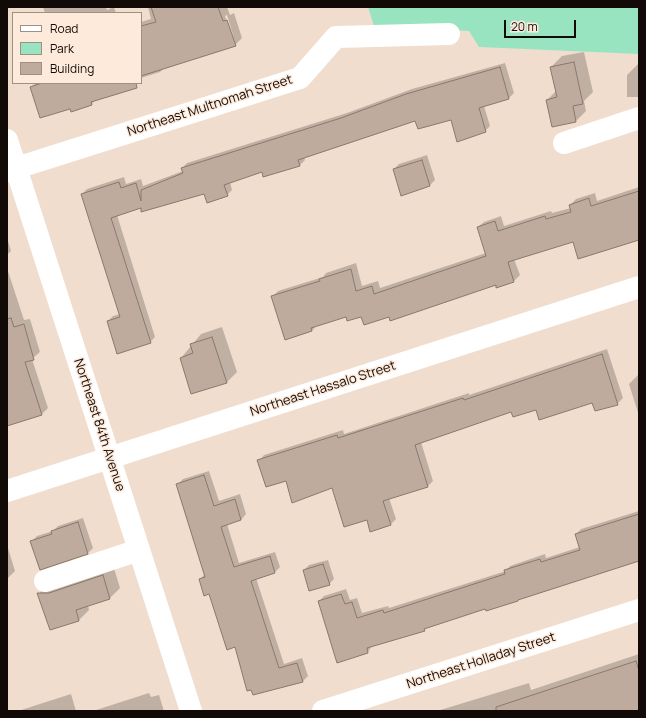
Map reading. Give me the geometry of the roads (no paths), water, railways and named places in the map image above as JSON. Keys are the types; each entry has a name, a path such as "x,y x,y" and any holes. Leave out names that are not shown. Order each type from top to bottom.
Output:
{"street":[{"name":"Northeast Multnomah Street","path":"12,169 300,78 336,37 449,34"},
{"path":"564,143 639,118"},
{"name":"Northeast 84th Avenue","path":"7,140 12,169 109,458 191,711"},
{"name":"Northeast Hassalo Street","path":"7,490 639,287"},
{"path":"45,581 139,550"},
{"name":"Northeast Holladay Street","path":"323,711 639,610"}]}
